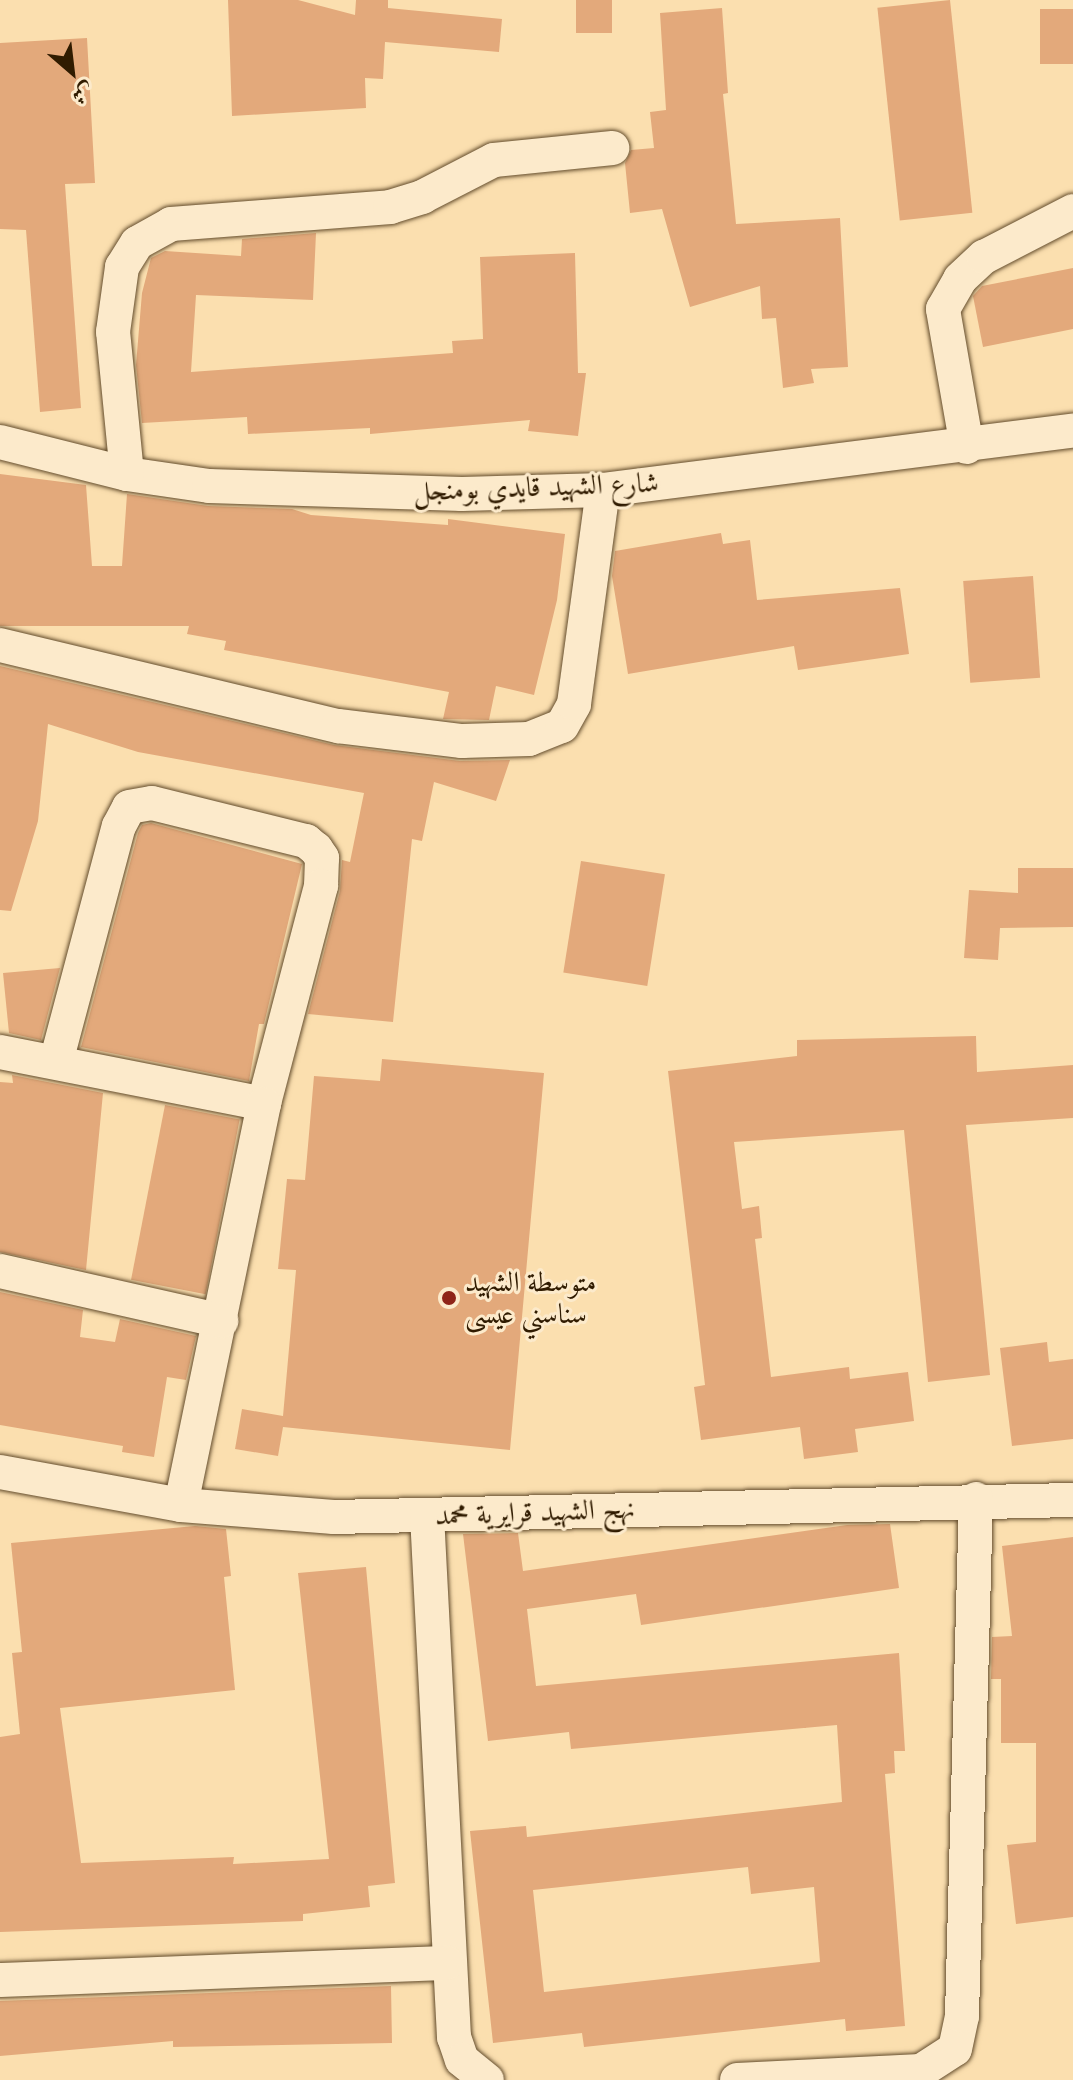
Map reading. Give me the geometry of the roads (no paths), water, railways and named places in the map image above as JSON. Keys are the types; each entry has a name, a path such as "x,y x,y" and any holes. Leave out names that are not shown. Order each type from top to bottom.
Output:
{"street":[{"path":"127,474 113,332 122,267 137,243 171,224 390,207 422,197 494,160 612,148"},
{"path":"967,447 943,309 960,279 984,257 1073,211"},
{"name":"شارع الشهيد قايدي بومنجل","path":"0,442 127,474 209,486 347,492 603,490 967,447 1073,431"},
{"path":"0,645 338,726 462,741 529,739 562,726 574,704 603,490"},
{"path":"56,1062 123,814 139,803 152,803 306,841 322,858 321,886 264,1104 181,1505"},
{"path":"0,1052 264,1104"},
{"path":"0,1271 221,1321"},
{"name":"نهج الشهيد قرايرية محمد","path":"0,1472 181,1505 334,1517 976,1499 1073,1500"},
{"path":"737,2080 921,2071 955,2049 962,2016 976,1499"},
{"path":"427,1515 447,1963 454,2037 462,2060 487,2080"},
{"path":"0,1980 447,1963"}],"place":[{"name":"متوسطة الشهيد سناسني عيسى","path":"449,1298"}]}
